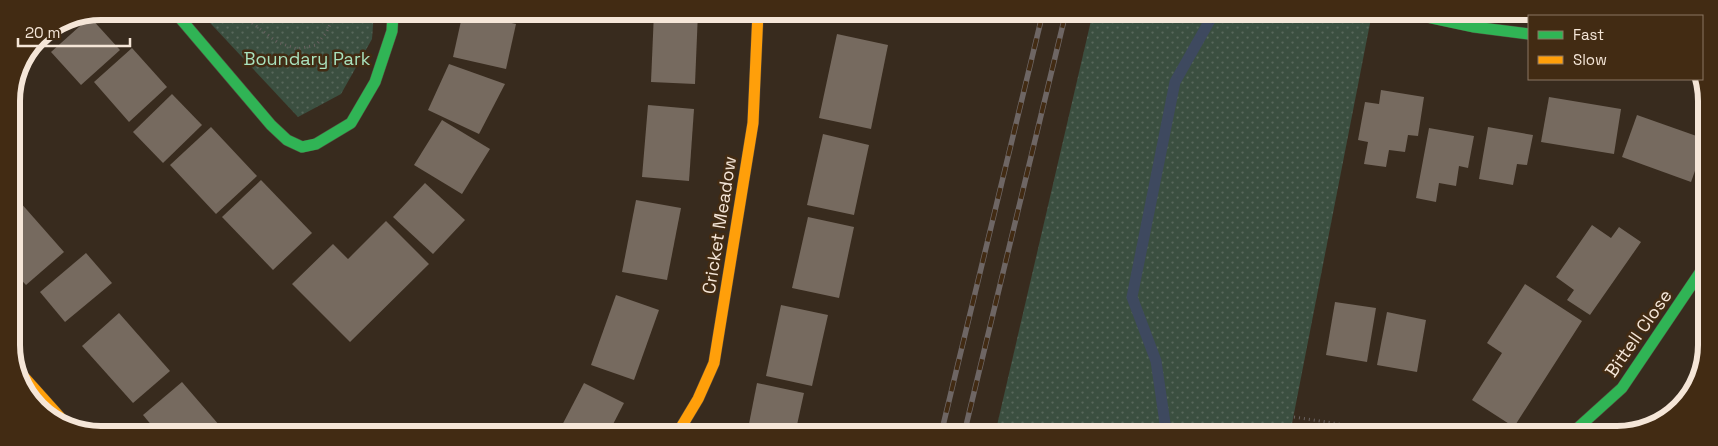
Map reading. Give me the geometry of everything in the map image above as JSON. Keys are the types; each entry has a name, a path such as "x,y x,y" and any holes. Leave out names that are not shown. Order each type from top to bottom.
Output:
{"street":[{"path":"182,20 272,125 287,140 302,147 316,144 351,123 375,82 392,31 393,20"},
{"name":"Cricket Meadow","path":"682,426 698,399 714,364 753,123 758,20"},
{"path":"1441,20 1474,27 1528,34"},
{"name":"Bittell Close","path":"1579,426 1622,388 1698,275"},
{"path":"31,385 53,410"}],"path":[{"path":"250,20 277,42 297,49 316,45 326,33 332,20"},
{"path":"1294,417 1352,426"}],"green space":[{"name":"Boundary Park","path":"207,20 373,20 372,39 341,94 298,117"},
{"path":"1091,20 1371,20 1292,426 997,426"}],"building":[{"path":"461,20 498,20 516,24 506,69 453,57"},
{"path":"654,20 698,20 695,84 651,82"},
{"path":"94,21 120,50 81,85 51,52 84,22"},
{"path":"66,29 45,47 43,45 48,40"},
{"path":"837,34 888,45 871,129 819,118"},
{"path":"132,48 167,87 129,122 94,82"},
{"path":"449,64 505,84 479,134 428,110"},
{"path":"1381,90 1424,97 1418,136 1408,135 1405,152 1389,150 1386,167 1364,164 1368,142 1358,140 1365,102 1379,104"},
{"path":"172,94 202,125 163,163 133,132"},
{"path":"1549,97 1621,109 1614,154 1541,142"},
{"path":"648,105 694,109 689,181 642,177"},
{"path":"1637,115 1698,137 1698,162 1691,182 1622,157"},
{"path":"442,120 490,149 462,194 414,165"},
{"path":"211,127 257,176 216,214 170,165"},
{"path":"1488,127 1533,135 1527,165 1517,164 1513,185 1479,179"},
{"path":"1429,128 1474,136 1468,168 1459,166 1456,186 1439,183 1436,202 1416,198"},
{"path":"823,134 869,145 854,215 807,205"},
{"path":"261,180 312,233 273,270 222,217"},
{"path":"425,183 465,220 433,254 393,217"},
{"path":"636,200 681,208 667,280 622,272"},
{"path":"20,202 64,252 26,285 20,279"},
{"path":"808,217 854,227 839,298 792,288"},
{"path":"386,221 429,264 350,342 292,284 333,244 348,259"},
{"path":"1592,225 1611,238 1619,227 1641,242 1590,315 1567,300 1574,290 1556,277"},
{"path":"86,253 112,283 65,322 40,292"},
{"path":"1525,284 1582,321 1515,426 1472,400 1502,353 1487,343"},
{"path":"616,295 659,310 634,380 591,365"},
{"path":"1335,302 1376,308 1367,362 1326,355"},
{"path":"781,305 828,315 812,386 766,376"},
{"path":"1387,312 1426,320 1417,372 1377,365"},
{"path":"119,313 170,371 133,403 82,346"},
{"path":"182,382 220,426 152,426 143,415"},
{"path":"584,383 624,403 612,426 562,426"},
{"path":"757,383 804,393 797,426 749,426"}],"waterway":[{"path":"1165,426 1156,361 1132,297 1175,82 1210,20"}],"railway":[{"path":"943,426 1041,20"},
{"path":"966,426 1064,20"}],"traffic: fast":[{"path":"182,20 271,125 287,140 302,147 316,144 351,123 375,82 392,31 393,20"},
{"path":"1441,20 1474,27 1528,34"},
{"path":"1580,426 1622,388 1698,275"}],"traffic: slow":[{"path":"682,426 698,399 714,363 753,123 758,20"},
{"path":"31,385 53,410"}]}
